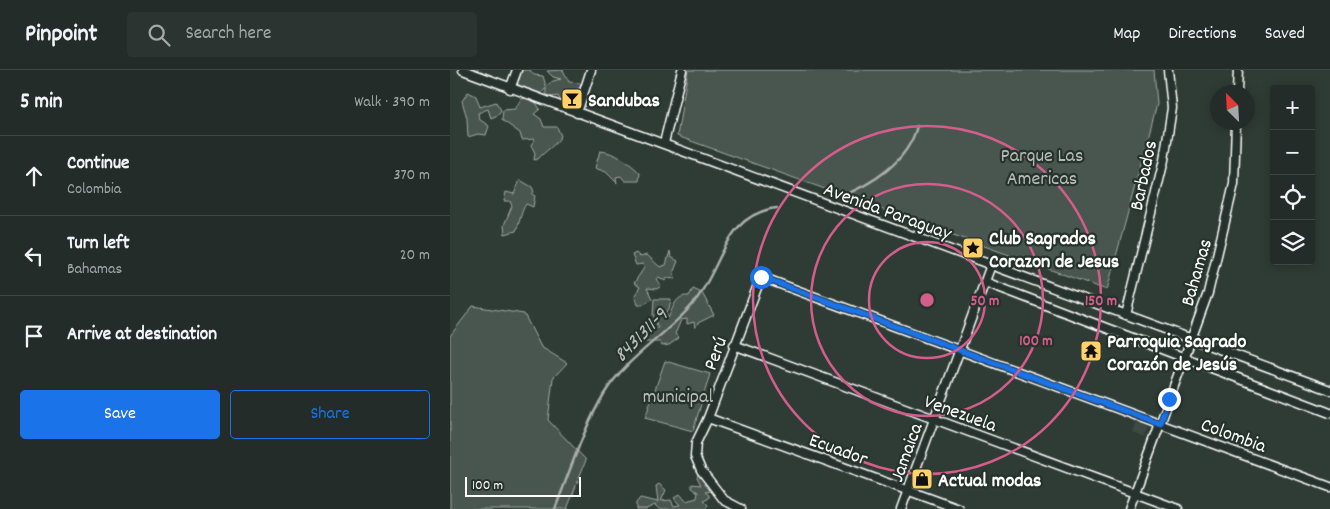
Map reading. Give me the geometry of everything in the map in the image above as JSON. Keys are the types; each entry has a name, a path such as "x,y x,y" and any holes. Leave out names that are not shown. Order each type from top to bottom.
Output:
{"street":[{"name":"Avenida Paraguay","path":"463,70 1330,390"},
{"path":"510,88 517,70"},
{"path":"577,113 591,70"},
{"path":"664,143 682,70"},
{"name":"Barbados","path":"1126,315 1164,160 1172,108 1168,70"},
{"path":"1237,85 1238,70"},
{"name":"Bahamas","path":"1129,509 1208,293 1234,184 1236,130"},
{"name":"Jamaica","path":"901,509 991,265"},
{"name":"Perú","path":"741,509 724,500 700,470 695,456 696,443 708,418 761,277"},
{"name":"Colombia","path":"761,277 1330,487"},
{"path":"985,282 1330,413"},
{"name":"Venezuela","path":"734,345 1178,509"},
{"name":"Ecuador","path":"708,418 959,509"}],"shaded area":[{"path":"1136,423 1149,427 1146,438 1133,433"}],"green space":[{"path":"511,70 530,70 534,75 543,76 546,86 553,81 561,79 553,77 547,71 563,70 569,82 580,83 581,87 574,91 575,96 561,102 558,96 551,97 546,94 546,88 541,94 535,95 524,92 524,88 519,87 517,81 520,78"},
{"name":"Parque Las Americas","path":"688,70 1154,70 1157,104 1107,290 677,136"},
{"path":"468,92 476,96 480,107 496,102 501,110 498,115 491,118 488,109 478,113 479,119 489,126 486,135 478,134 468,137 467,118 462,101"},
{"path":"532,97 540,109 534,114 541,119 544,127 557,127 561,136 538,159 534,160 535,153 531,145 535,139 522,140 520,133 502,120 503,110 515,109 521,99"},
{"path":"600,151 617,156 632,165 640,173 639,181 625,181 621,176 616,177 617,183 606,172 595,168"},
{"path":"520,180 532,187 534,192 532,194 535,196 533,207 526,204 516,231 505,234 504,225 512,206 510,201 504,201 506,192 514,194"},
{"path":"670,251 671,257 678,261 674,271 675,279 667,278 665,281 659,277 656,279 661,286 657,289 647,288 652,299 642,305 638,305 635,295 640,287 634,283 644,268 643,264 636,265 632,255 636,253 640,257 647,255 660,267 666,265"},
{"path":"693,289 702,293 714,315 698,323 695,328 694,322 687,324 687,319 681,320 675,334 679,338 669,345 662,346 660,342 640,342 641,337 647,333 650,324 652,328 658,328 653,315 654,299 671,299 669,309 664,314 666,313 668,318 678,300 681,297 689,296"},
{"path":"473,306 524,314 541,347 567,363 553,378 548,420 586,460 567,509 450,509 450,336"},
{"name":"municipal","path":"665,361 710,374 693,431 645,418"},
{"path":"698,473 703,475 705,485 713,488 711,491 705,492 709,495 709,498 704,501 708,505 706,509 659,509 655,505 646,509 636,509 636,503 640,498 658,502 656,486 659,484 666,490 661,501 671,500 674,506 680,505 674,498 680,494 686,501 697,498 698,492 692,488 692,484 701,485 697,477"}],"waterway":[{"name":"8431311-9","path":"839,197 875,179 897,161 906,151 917,126"},
{"name":"8431311-9","path":"555,509 577,450 596,407 613,381 634,358 692,305 702,291 726,245 745,221 759,212 777,208"}],"place":[{"name":"Sandubas","path":"572,99"},
{"name":"Club Sagrados Corazon de Jesus","path":"973,248"},
{"name":"Parroquia Sagrado Corazón de Jesús","path":"1091,351"},
{"name":"Actual modas","path":"922,479"}],"route":[{"path":"761,277 1160,424 1169,399"}]}
